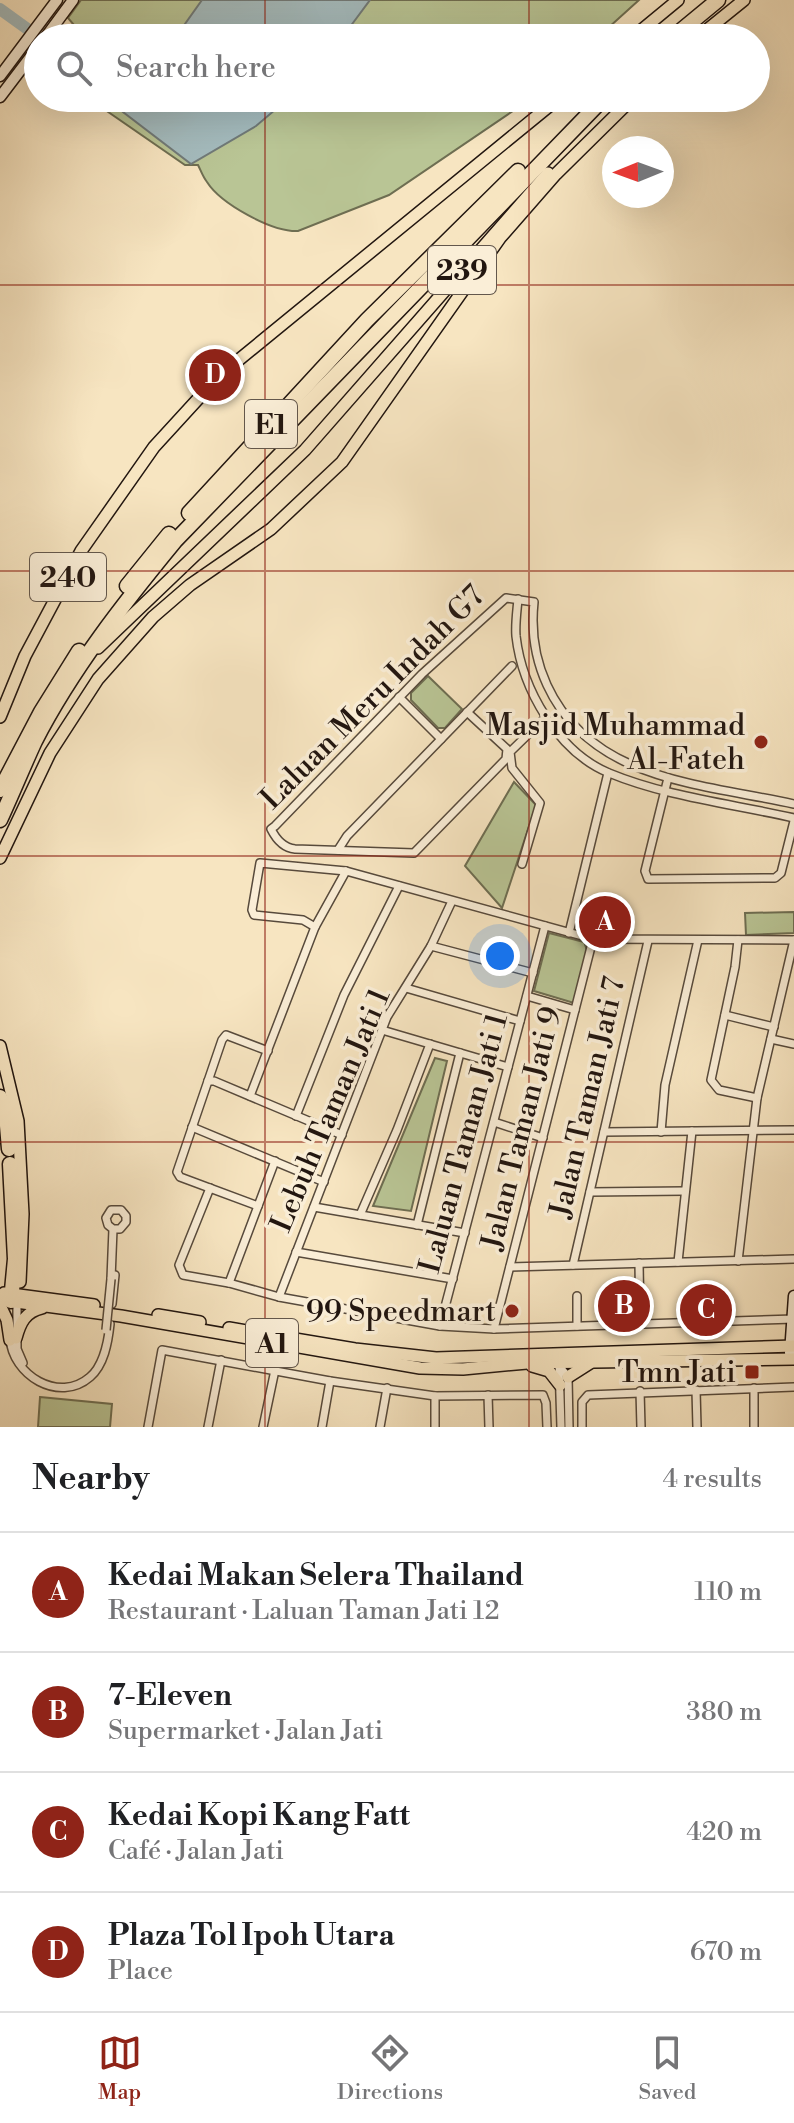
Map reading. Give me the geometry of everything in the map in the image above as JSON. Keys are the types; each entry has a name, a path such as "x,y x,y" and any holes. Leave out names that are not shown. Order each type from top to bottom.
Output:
{"highway":[{"path":"675,24 704,0"},
{"path":"689,24 718,0"},
{"name":"E1","path":"0,790 69,666 146,559 367,320 578,112"},
{"name":"E1","path":"0,820 36,740 81,665 137,587 175,541 590,112"},
{"path":"0,1097 6,1114 14,1272 7,1297"}],"main road":[{"path":"649,24 678,0"},
{"path":"714,24 744,0"},
{"name":"240","path":"0,717 25,656 81,551 154,447 219,376 542,112"},
{"name":"239","path":"81,665 305,450 523,198 586,134 613,112"},
{"path":"0,858 50,753 98,679 153,617 190,585 271,529 342,462 500,238 616,112"},
{"path":"0,1046 18,1121 23,1252 29,1286 49,1302 26,1316 13,1339"},
{"path":"13,1339 7,1320 7,1297 23,1252"},
{"name":"A1","path":"7,1297 355,1349 436,1358 480,1357 590,1363 792,1359"},
{"name":"A1","path":"49,1302 420,1368 463,1369 792,1346"},
{"path":"527,1363 549,1371 564,1381 590,1363"}],"street":[{"path":"40,24 57,0"},
{"path":"55,24 73,0"},
{"path":"0,76 24,45"},
{"path":"0,97 24,66"},
{"name":"Laluan Meru Indah G7","path":"338,850 290,848 271,829 399,697 503,598 534,602 533,628 541,672 554,701 571,724 607,754 631,767 668,778"},
{"path":"518,599 516,631 527,680 546,717 575,749 608,773 665,790 794,820 781,873 775,878 648,879 645,871 665,790 668,778 794,804"},
{"path":"338,850 347,836 512,666"},
{"path":"399,697 441,739"},
{"path":"338,850 414,853 502,765 507,749 467,712"},
{"path":"522,864 540,803 512,768 510,752 546,717"},
{"path":"569,933 608,773"},
{"path":"315,927 303,920 254,915 258,865 346,871 593,939 794,940 757,1098 738,1261"},
{"path":"250,1096 315,927 346,871"},
{"path":"296,1116 344,995 399,886"},
{"name":"Lebuh Taman Jati 1","path":"279,1297 387,1017 431,946 452,901"},
{"name":"Laluan Taman Jati 1","path":"440,1326 545,926"},
{"name":"Jalan Taman Jati 9","path":"494,1329 593,939"},
{"path":"661,1132 665,1085 698,940"},
{"path":"738,940 712,1083 723,1091 757,1098"},
{"name":"Jalan Taman Jati 7","path":"573,1265 648,941"},
{"path":"431,946 533,973"},
{"path":"406,988 520,1021"},
{"path":"527,996 575,1010"},
{"path":"725,1015 774,1027"},
{"path":"382,1030 508,1067"},
{"path":"258,1206 180,1177 177,1172 226,1035 268,1051"},
{"path":"771,1039 794,1044"},
{"path":"360,1215 430,1044"},
{"path":"417,1225 460,1053"},
{"path":"208,1081 342,1135"},
{"path":"494,1122 543,1138"},
{"path":"192,1127 324,1182"},
{"path":"604,1132 794,1130"},
{"path":"678,1262 692,1131"},
{"path":"229,1283 275,1161"},
{"path":"210,1188 179,1265 183,1275 229,1283 279,1297 440,1326 494,1329 793,1319"},
{"path":"590,1192 685,1191"},
{"path":"314,1207 465,1233"},
{"path":"7,1297 13,1339 18,1363 34,1380 50,1387 74,1386 89,1378 105,1351 111,1318 115,1229 106,1330 93,1370 78,1381 62,1385 46,1382 28,1369 13,1339"},
{"path":"296,1252 453,1279"},
{"path":"510,1267 794,1259"},
{"path":"639,1263 640,1325"},
{"path":"577,1296 577,1326"},
{"path":"792,1359 794,1296"},
{"path":"148,1427 162,1350 330,1381 435,1396 543,1395 547,1427"},
{"path":"208,1427 221,1360"},
{"path":"560,1361 569,1427"},
{"path":"263,1427 275,1370"},
{"path":"322,1427 330,1381"},
{"path":"561,1427 564,1381"},
{"path":"582,1427 582,1402 588,1395 794,1387"},
{"path":"380,1427 387,1388"},
{"path":"754,1388 754,1427"},
{"path":"696,1390 697,1427"},
{"path":"640,1391 641,1427"},
{"path":"488,1395 489,1427"},
{"path":"435,1396 435,1427"}],"green space":[{"path":"81,0 639,0 612,24 73,24 68,18"},
{"path":"108,112 511,112 389,195 298,231 275,227 248,215 214,190 198,165 185,165"},
{"path":"428,676 462,709 445,728 438,728 411,700 411,693"},
{"path":"514,782 536,805 502,908 465,866"},
{"path":"794,912 794,933 746,935 745,913"},
{"path":"549,933 584,942 588,953 574,1003 534,991"},
{"path":"435,1058 447,1061 411,1211 373,1206"},
{"path":"40,1397 112,1404 110,1427 38,1427"}],"water":[{"path":"202,0 370,0 352,24 185,24"},
{"path":"123,112 272,112 256,126 191,164"}],"waterway":[{"path":"0,9 24,26"}],"place":[{"name":"Plaza Tol Ipoh Utara","path":"215,375"},
{"name":"Masjid Muhammad Al-Fateh","path":"761,742"},
{"name":"Kedai Makan Selera Thailand","path":"605,922"},
{"name":"7-Eleven","path":"624,1306"},
{"name":"Kedai Kopi Kang Fatt","path":"706,1310"},
{"name":"99 Speedmart","path":"512,1311"},
{"name":"Tmn Jati","path":"752,1372"}]}
